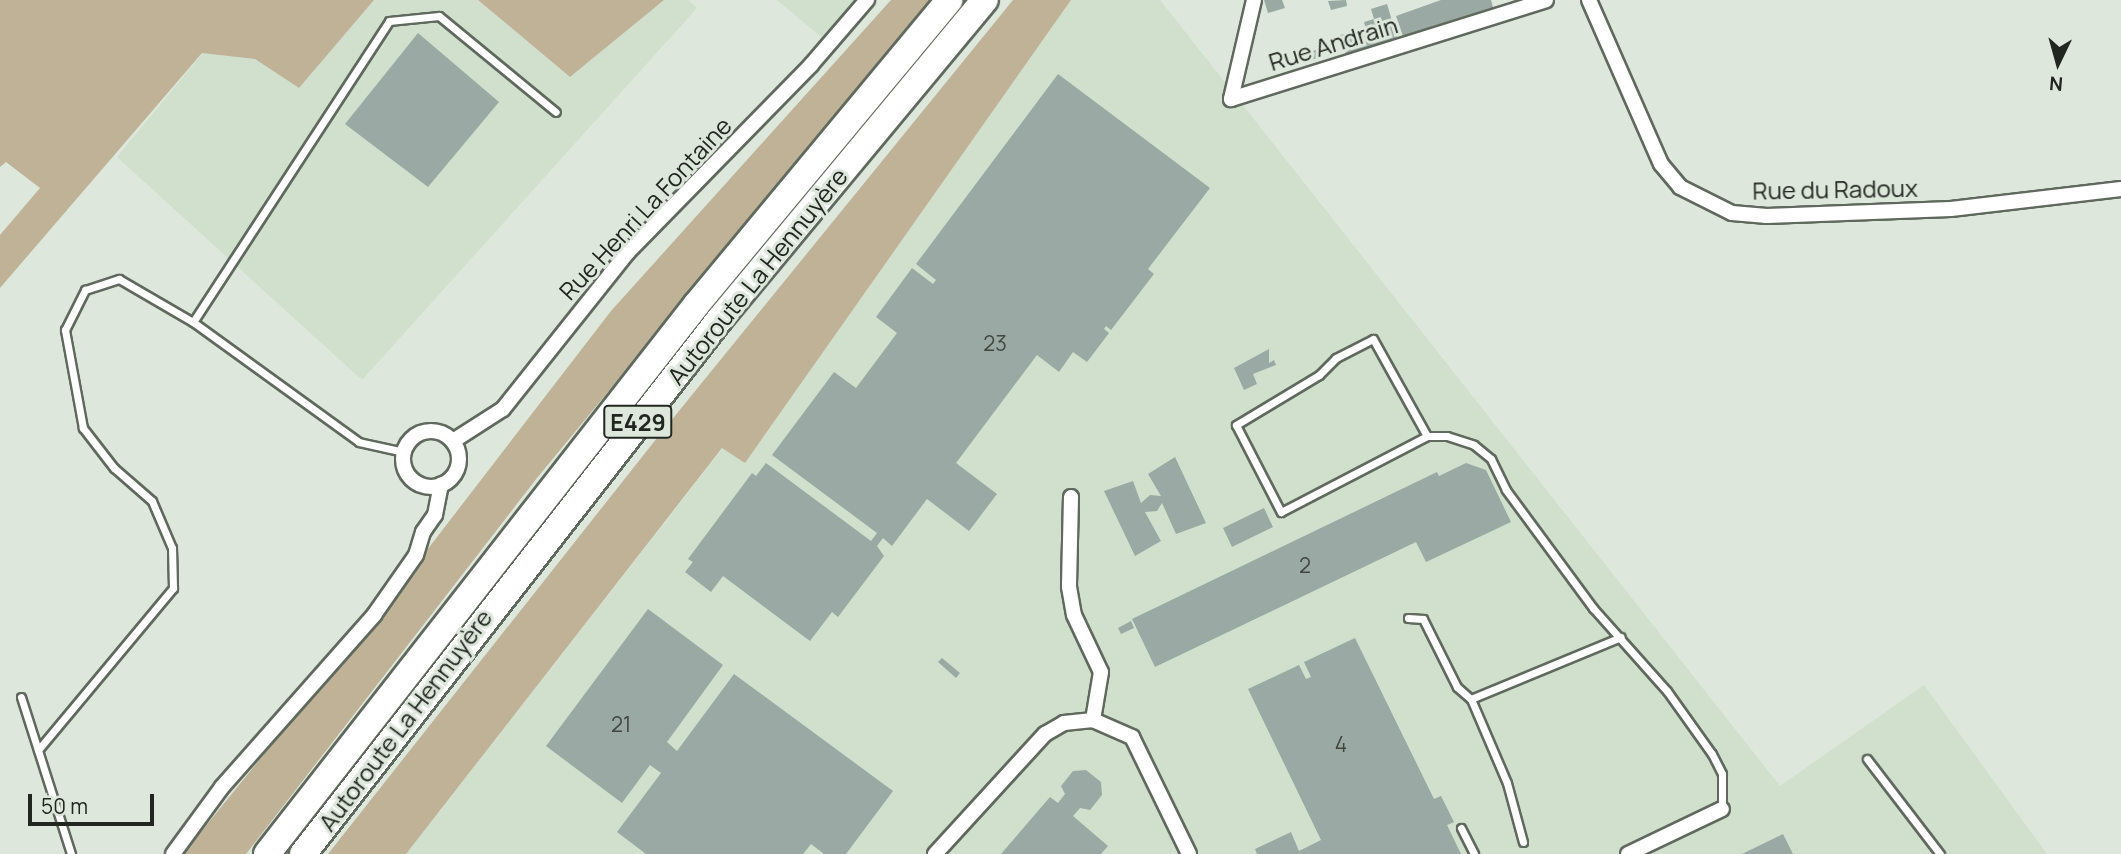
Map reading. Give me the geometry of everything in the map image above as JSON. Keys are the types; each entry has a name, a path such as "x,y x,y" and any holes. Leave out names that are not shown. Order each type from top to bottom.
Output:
{"highway":[{"name":"Autoroute La Hennuyère","path":"267,854 697,304 949,0"},
{"name":"Autoroute La Hennuyère","path":"303,854 719,320 985,0"}],"street":[{"name":"Rue Henri La Fontaine","path":"453,441 503,409 627,253 793,84 867,0"},
{"name":"Rue Andrain","path":"1254,0 1231,99 1546,0"},
{"name":"Rue du Radoux","path":"1589,0 1661,164 1680,187 1732,213 1767,216 1951,209 2121,189"},
{"path":"438,432 453,441 459,463 453,476 441,485 424,486 410,477 404,452 421,433 438,432"},
{"path":"173,854 222,787 374,615 416,555 435,514 441,485"},
{"path":"1071,497 1071,596 1074,615 1101,672 1093,720"},
{"path":"935,854 1045,734 1064,723 1093,720 1132,737 1189,854"},
{"path":"1628,854 1722,809"}],"lane":[{"path":"193,322 389,21 439,16 556,112"},
{"path":"38,750 173,588 172,548 152,501 114,468 83,428 65,330 85,290 119,279 193,322 359,442 404,452"},
{"path":"1427,436 1373,340 1336,358 1311,381 1236,425 1281,512 1427,436 1447,436 1465,442 1491,459 1536,534 1712,754 1722,774 1722,809"},
{"path":"1408,618 1423,619 1457,687 1471,699 1507,783 1523,842"},
{"path":"1471,699 1621,637"},
{"path":"21,697 71,854"},
{"path":"1867,758 1940,854"},
{"path":"1461,828 1474,854"}],"shaded area":[{"path":"0,0 374,0 299,88 255,59 202,53 0,288 0,235 40,188 6,162 0,167"},
{"path":"374,0 478,0 570,77 664,0 688,0 697,8 362,380 117,157 203,53 255,59 299,88"},
{"path":"478,0 664,0 570,77"},
{"path":"777,0 871,0 832,46"},
{"path":"891,0 931,0 537,478 246,854 183,854 384,606 611,311"},
{"path":"1013,0 1071,0 745,463 722,448 406,854 328,854 657,438"},
{"path":"1071,0 1160,0 1780,786 1924,685 2047,854 406,854 723,448 745,463"}],"building":[{"path":"1264,0 1282,0 1285,8 1268,13"},
{"path":"1346,0 1347,6 1331,10 1328,1"},
{"path":"1441,0 1491,0 1494,11 1404,39 1396,16"},
{"path":"1387,4 1397,37 1346,54 1340,35 1366,30 1364,22 1374,19 1371,9"},
{"path":"418,33 499,102 428,187 345,124"},
{"path":"1320,49 1322,57 1310,60 1308,52"},
{"path":"1058,74 1210,188 1148,269 1154,274 1111,330 1106,326 1104,329 1109,333 1087,362 1073,352 1059,372 1037,355 956,463 997,494 969,531 927,499 892,546 883,538 877,546 884,556 838,617 832,612 810,641 723,576 711,592 685,572 693,562 688,559 752,473 756,476 766,463 871,541 877,533 772,455 834,372 856,388 897,333 876,317 912,268 933,284 936,280 916,264"},
{"path":"1269,349 1269,363 1274,360 1276,365 1253,374 1257,384 1244,390 1234,368"},
{"path":"1175,457 1206,523 1176,534 1162,503 1157,511 1145,512 1161,541 1135,556 1104,491 1133,481 1141,503 1150,495 1161,496 1148,474"},
{"path":"1466,463 1486,470 1511,522 1426,562 1416,542 1155,667 1132,619 1437,472 1439,476"},
{"path":"1264,508 1273,527 1232,547 1223,528"},
{"path":"648,609 723,665 667,742 677,751 734,674 893,791 846,854 824,854 811,844 803,854 646,854 617,832 661,773 650,765 622,803 546,746"},
{"path":"1131,621 1134,628 1121,634 1118,628"},
{"path":"1355,638 1434,799 1441,796 1454,822 1447,825 1461,854 1257,854 1255,849 1291,832 1299,851 1321,840 1248,689 1299,665 1306,679 1311,677 1304,662"},
{"path":"942,658 960,673 956,678 938,662"},
{"path":"1086,770 1101,782 1102,795 1090,810 1080,808 1073,816 1108,846 1101,854 1001,854 1050,797 1058,803 1065,794 1061,786 1073,771"},
{"path":"1783,834 1793,854 1742,854"}]}
